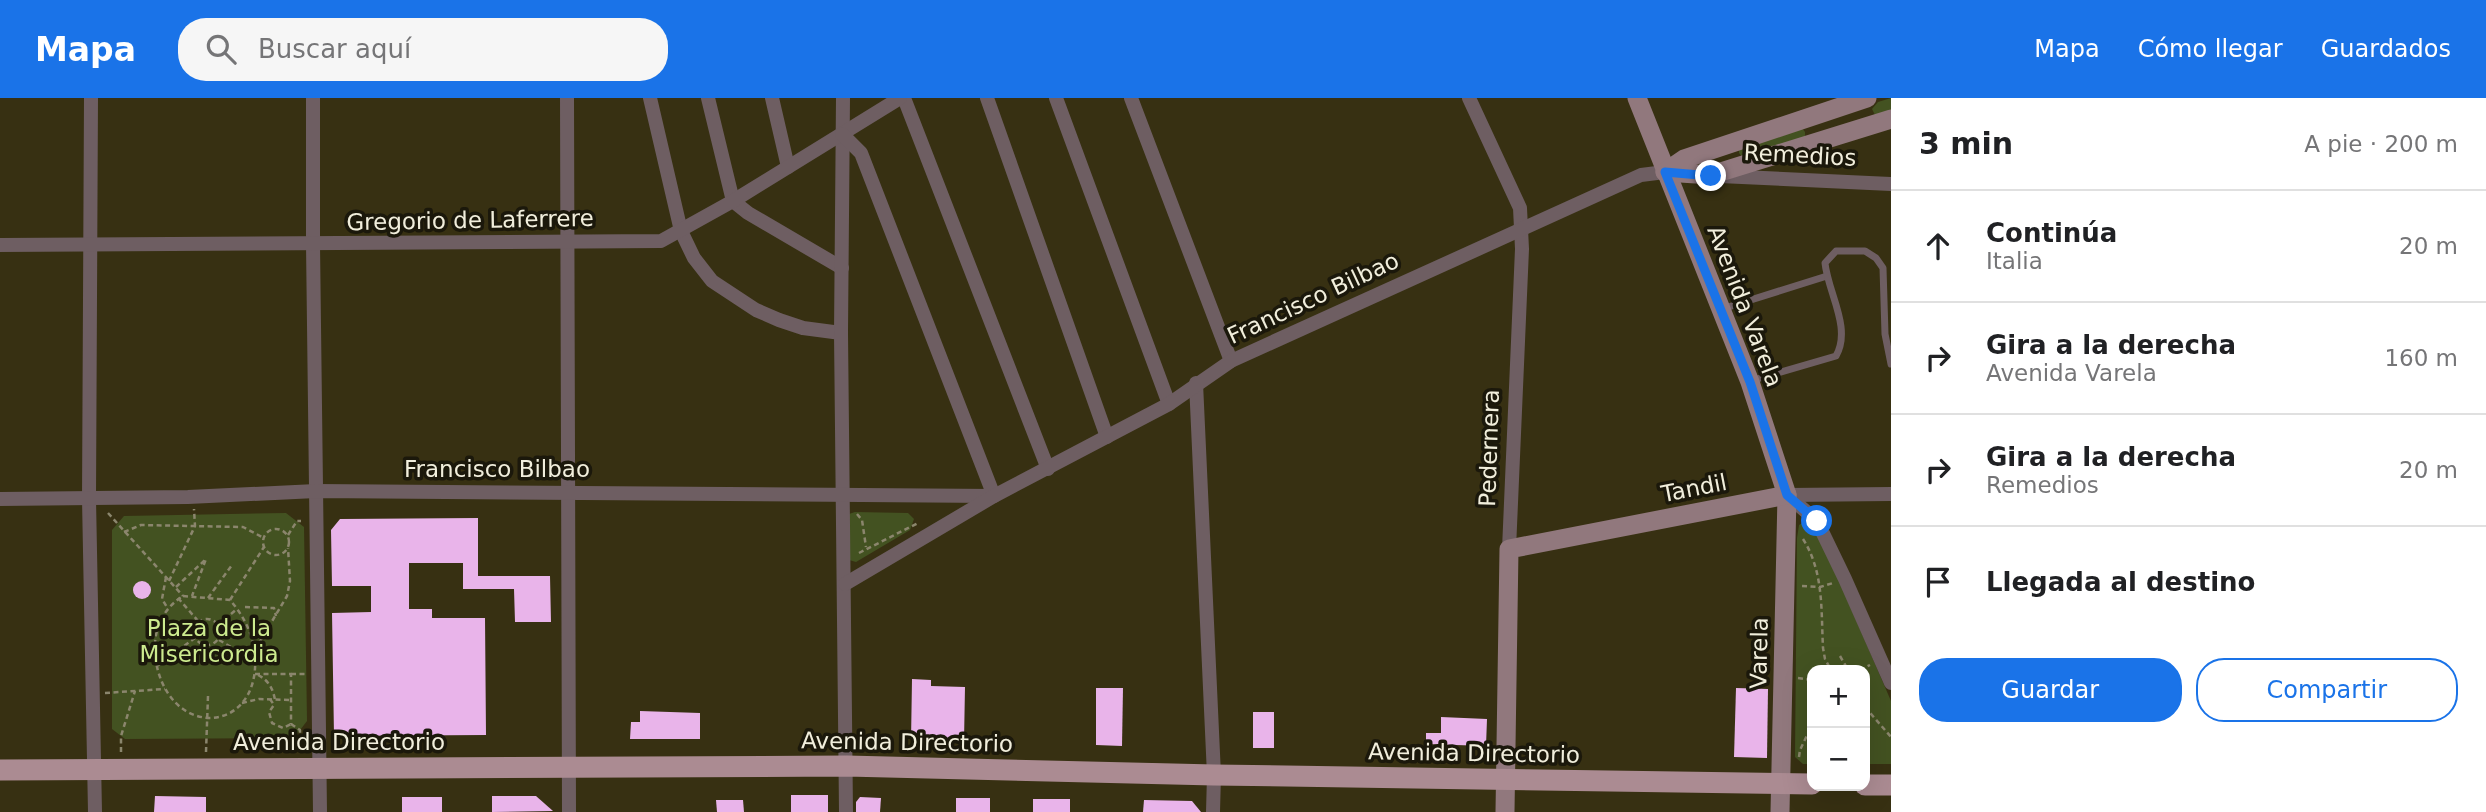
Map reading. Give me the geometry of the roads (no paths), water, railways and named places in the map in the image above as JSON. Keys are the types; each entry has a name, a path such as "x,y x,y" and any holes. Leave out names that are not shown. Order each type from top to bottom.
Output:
{"main road":[{"name":"Avenida Directorio","path":"0,769 847,766 1214,775 1807,784"},
{"path":"1870,785 1891,785"}],"street":[{"path":"91,98 89,499 95,812"},
{"path":"313,98 316,491 310,768 320,812"},
{"path":"566,98 569,812"},
{"path":"650,98 681,231 694,258 712,281 756,310 803,328 841,333"},
{"path":"708,98 733,201 748,213 842,268"},
{"path":"772,98 788,167"},
{"path":"843,98 841,333 846,812"},
{"path":"902,98 1048,468"},
{"name":"Gregorio de Laferrere","path":"0,245 661,241 733,201 902,98"},
{"path":"987,98 1107,437"},
{"path":"1056,98 1169,404"},
{"path":"1131,98 1231,360"},
{"name":"Pedernera","path":"1469,98 1520,208 1509,549 1505,812"},
{"name":"Avenida Varela","path":"1637,98 1750,382 1787,495"},
{"path":"1665,172 1684,159 1846,101 1867,98"},
{"path":"1846,101 1855,130"},
{"path":"1711,176 1891,119"},
{"path":"842,134 862,153 995,496"},
{"name":"Francisco Bilbao","path":"845,584 995,496 1169,404 1231,360 1640,175 1665,172"},
{"name":"Remedios","path":"1665,172 1891,184"},
{"path":"1196,383 1214,775 1213,812"},
{"name":"Francisco Bilbao","path":"0,499 194,497 316,491 995,496"},
{"name":"Tandil","path":"1509,549 1787,495 1891,494"},
{"path":"1787,495 1817,521 1891,683"},
{"name":"Varela","path":"1780,812 1787,495"}],"lane":[{"path":"1750,382 1836,356 1841,348 1843,335 1825,263 1836,251 1865,251 1876,258 1882,268 1885,334 1891,364"},
{"path":"1721,310 1827,276"}],"park label":[{"name":"Plaza de la Misericordia","path":"209,641"}]}
